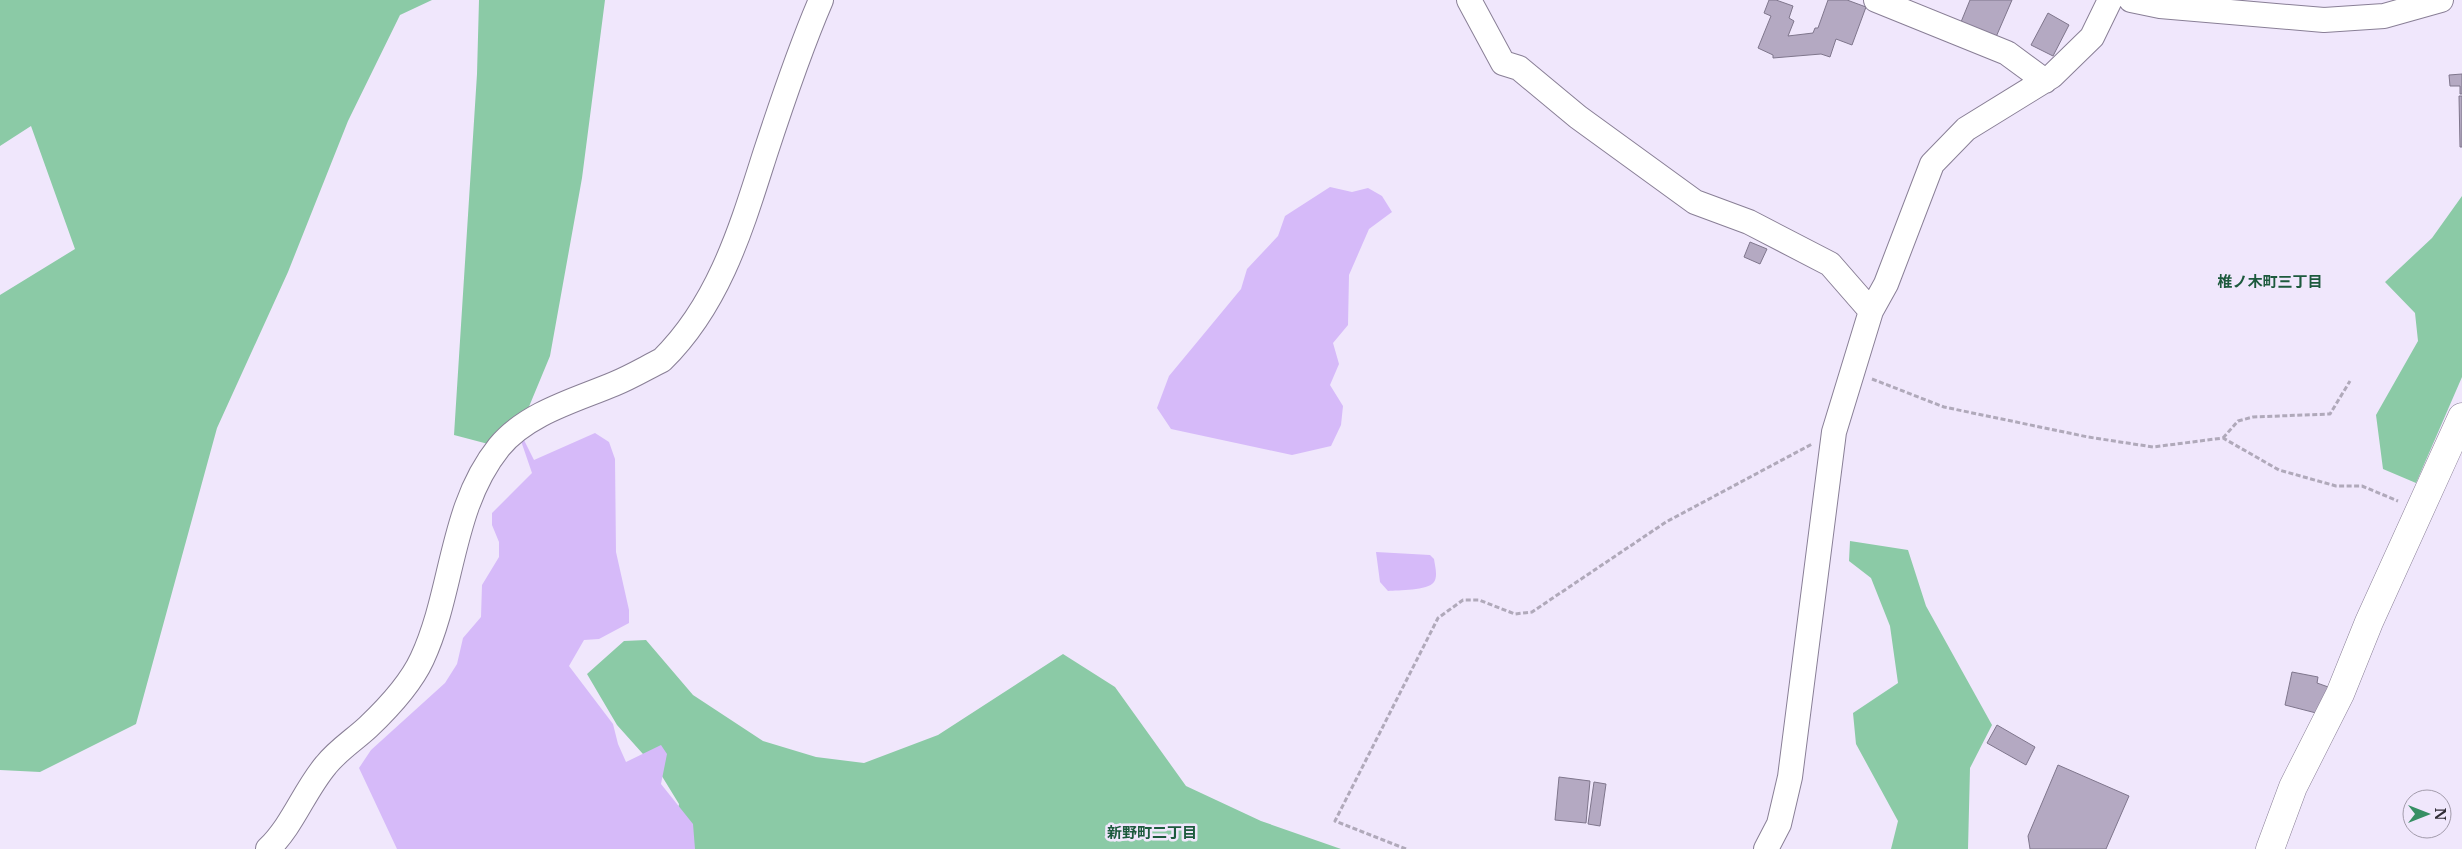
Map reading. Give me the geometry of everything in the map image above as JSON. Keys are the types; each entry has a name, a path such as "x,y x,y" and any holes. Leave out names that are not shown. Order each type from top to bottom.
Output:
{"street":[{"path":"268,849 279,839 324,766 368,726 403,690 422,660 435,624 454,547 475,484 500,446 523,426 662,360 679,344 700,313 735,248 799,50 820,0"},
{"path":"1469,0 1503,63 1519,68 1578,116 1695,202 1749,222 1830,264 1871,311"},
{"path":"1876,0 2006,53 2045,81"},
{"path":"1766,849 1778,824 1790,777 1834,432 1871,311 1886,284 1932,164 1966,129 2045,81 2092,37 2110,0"},
{"path":"2131,0 2160,6 2324,20 2384,16 2441,0"},
{"path":"2270,849 2294,787 2340,694 2369,622 2462,417"}],"path":[{"path":"1853,371 1944,407 2088,438 2153,447 2223,438 2279,470 2336,486 2362,486 2421,510"},
{"path":"2223,438 2238,421 2252,416 2330,414 2350,381"},
{"path":"1406,849 1335,821 1438,618 1463,600 1479,600 1515,614 1532,612 1666,522 1834,432"}],"green space":[{"path":"0,0 432,0 400,15 348,121 288,272 217,428 136,724 40,772 0,770 0,295 75,249 31,126 0,146"},
{"path":"479,0 605,0 582,178 550,356 511,450 454,435 477,74"},
{"path":"2462,196 2462,377 2416,483 2383,469 2376,415 2418,341 2415,313 2385,282 2432,238"},
{"path":"1850,541 1908,550 1926,606 1992,725 1970,768 1968,849 1891,849 1898,821 1856,744 1853,713 1898,683 1890,626 1871,578 1849,561"},
{"path":"646,640 693,695 763,741 816,757 864,763 938,735 1063,654 1115,687 1186,786 1261,821 1341,849 670,849 679,804 660,773 617,725 587,674 624,641"}],"shaded area":[{"path":"1330,187 1352,192 1368,188 1382,196 1392,212 1369,229 1349,275 1348,325 1333,343 1339,364 1330,385 1343,406 1341,425 1331,446 1292,455 1171,429 1157,408 1169,376 1241,289 1247,269 1278,236 1285,216"},
{"path":"595,433 609,442 615,459 616,552 629,610 629,623 599,639 584,640 569,666 613,724 618,744 626,762 661,745 667,754 661,784 693,824 695,849 397,849 359,768 371,750 445,683 457,664 463,638 481,617 482,585 499,557 499,542 492,525 492,513 532,473 520,438 522,436 534,460"},
{"path":"1376,552 1430,555 1434,559 1436,577 1434,582 1419,589 1388,591 1380,582"}],"building":[{"path":"1769,0 1776,0 1793,6 1789,18 1794,21 1788,36 1813,33 1815,28 1818,28 1828,0 1847,0 1866,7 1852,45 1836,39 1830,57 1821,54 1773,58 1773,55 1758,48 1771,16 1764,13"},
{"path":"1970,0 2012,0 1996,37 1961,22"},
{"path":"2048,13 2069,25 2053,56 2031,45"},
{"path":"2462,74 2462,94 2460,94 2460,86 2450,86 2449,75"},
{"path":"2459,96 2462,96 2462,147 2460,147"},
{"path":"1750,242 1767,249 1760,264 1744,257"},
{"path":"2292,672 2318,677 2317,683 2331,688 2320,714 2285,705"},
{"path":"1997,725 2035,747 2026,765 1987,743"},
{"path":"2058,765 2129,796 2106,849 2030,849 2028,836"},
{"path":"1559,777 1590,781 1586,823 1555,820"},
{"path":"1594,782 1606,784 1600,826 1588,824"}],"district":[{"name":"椎ノ木町三丁目","path":"2270,282"},
{"name":"新野町二丁目","path":"1152,833"}]}
